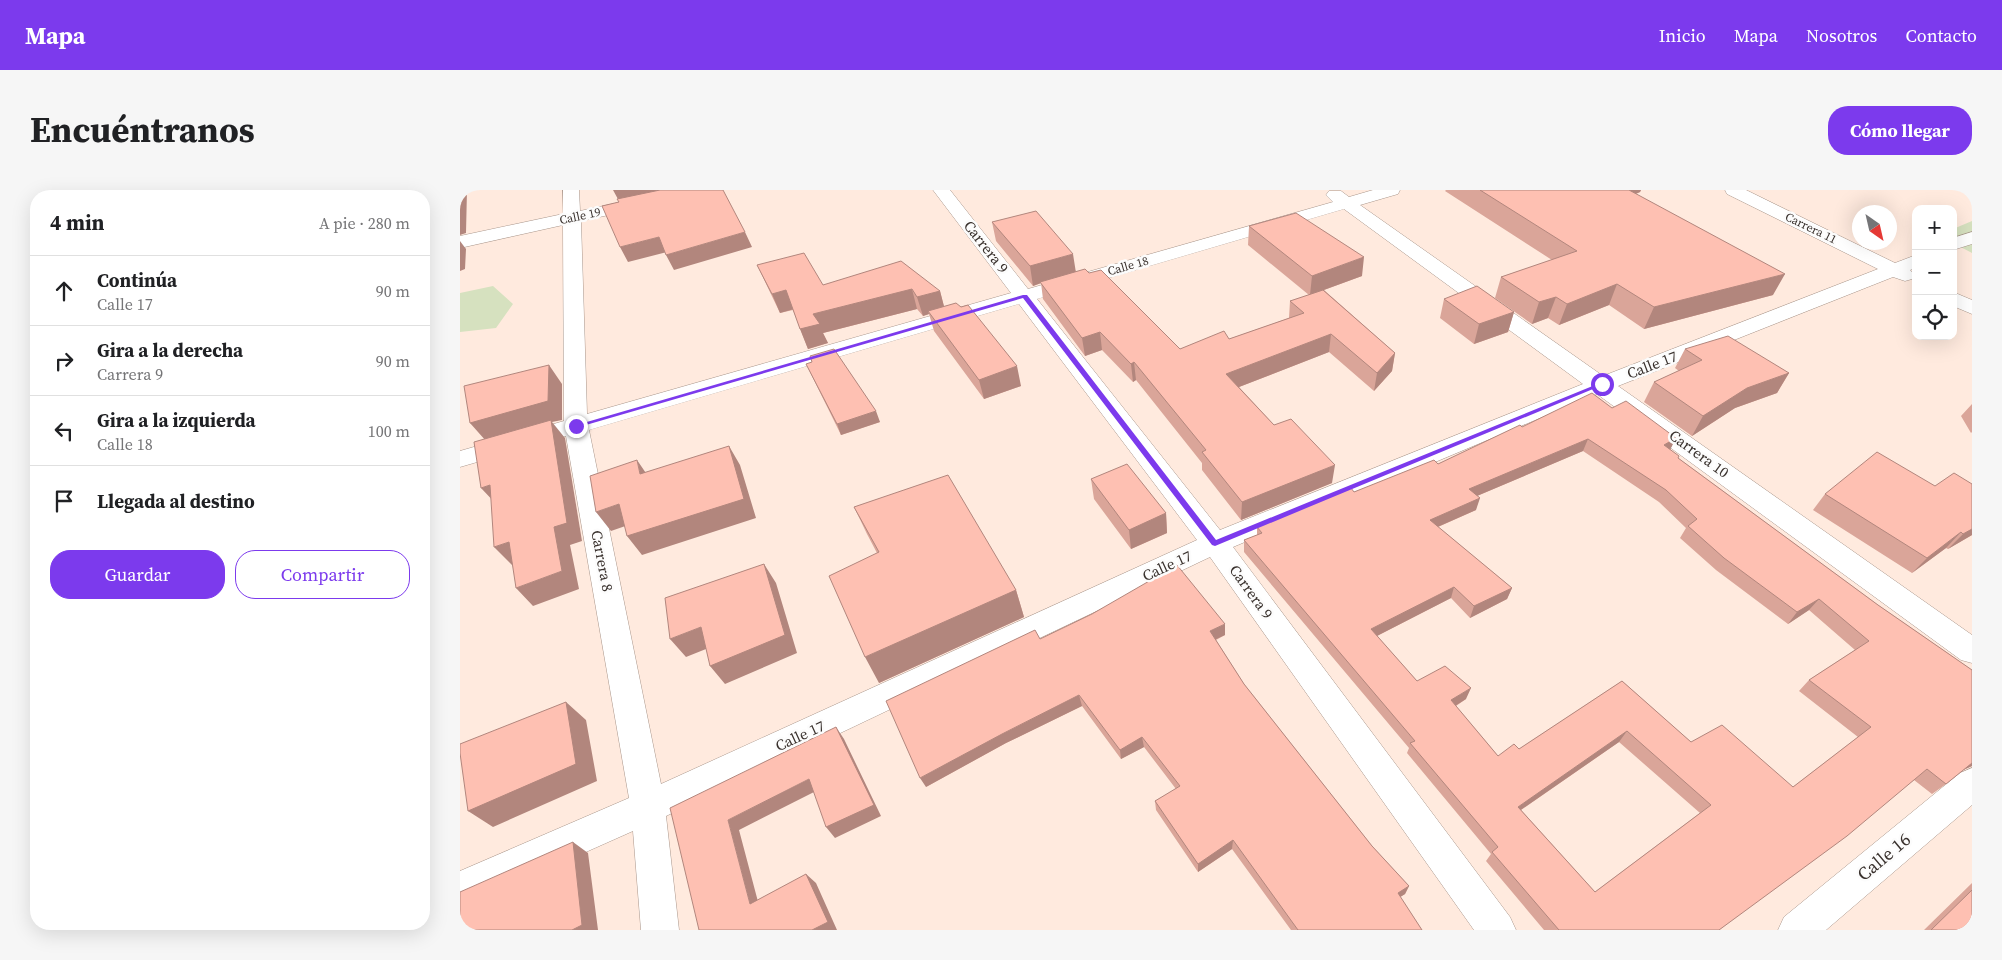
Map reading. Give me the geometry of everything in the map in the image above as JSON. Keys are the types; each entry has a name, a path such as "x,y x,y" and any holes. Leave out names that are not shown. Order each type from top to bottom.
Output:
{"street":[{"name":"Carrera 8","path":"571,190 576,426 648,807 660,930"},
{"name":"Calle 19","path":"460,242 701,190"},
{"name":"Carrera 9","path":"941,190 1215,543 1497,930"},
{"name":"Calle 18","path":"460,459 1025,296 1337,197 1392,190"},
{"name":"Carrera 11","path":"1733,190 1909,270"},
{"name":"Carrera 10","path":"1337,197 1602,384 1972,651"},
{"path":"1957,244 1972,238"},
{"name":"Calle 17","path":"460,890 648,807 1215,543 1602,384 1909,270"},
{"path":"1957,300 1972,308"},
{"name":"Calle 16","path":"1797,930 1972,784"}],"green space":[{"path":"1972,221 1972,253 1957,245 1957,227"},
{"path":"493,286 513,304 496,328 460,332 460,293"}],"building":[{"path":"660,190 723,190 745,232 666,255 659,237 620,247 602,206 619,202 617,199"},
{"path":"1480,190 1629,190 1785,274 1654,307 1617,284 1567,304 1556,297 1539,302 1501,277 1577,251"},
{"path":"1036,211 1073,254 1030,266 992,222"},
{"path":"1296,213 1364,257 1312,276 1249,226"},
{"path":"804,253 823,285 901,261 940,291 917,297 912,289 813,314 820,324 800,329 786,290 772,294 757,265"},
{"path":"1085,269 1089,273 1101,270 1180,349 1224,331 1229,339 1304,313 1290,301 1323,290 1395,353 1377,373 1331,334 1226,374 1274,425 1291,419 1335,465 1242,502 1202,452 1206,450 1134,362 1131,364 1100,332 1082,338 1040,282"},
{"path":"1477,286 1514,312 1479,324 1444,299"},
{"path":"956,303 961,307 968,305 1017,366 979,380 928,311"},
{"path":"1728,336 1789,373 1747,388 1703,416 1654,382 1702,360 1685,349"},
{"path":"834,349 876,411 837,424 806,364 812,362 810,356"},
{"path":"549,365 548,401 470,423 464,386"},
{"path":"1592,393 1612,408 1626,401 1676,438 1664,445 1679,456 1678,458 1878,605 1972,670 1972,763 1946,784 1927,769 1847,836 1719,930 1559,930 1492,852 1498,847 1410,743 1415,741 1244,540 1262,533 1257,527 1351,488 1354,492 1434,460 1438,464 1520,425 1522,427","holes":["1588,439 1666,490 1697,519 1688,526 1724,558 1797,612 1819,599 1869,641 1809,680 1871,727 1793,787 1722,725 1691,742 1622,681 1519,749 1514,744 1498,756 1451,700 1471,688 1445,666 1417,681 1371,629 1454,587 1474,606 1512,588 1430,520 1480,498 1469,489","1627,731 1711,805 1595,892 1518,807"]},
{"path":"551,420 567,523 554,527 562,571 516,588 509,542 494,547 490,485 481,488 474,442"},
{"path":"729,446 744,499 627,536 619,504 596,512 590,476 637,460 640,474"},
{"path":"1877,452 1935,486 1954,473 1972,484 1972,529 1963,534 1961,532 1927,558 1825,494"},
{"path":"1127,464 1166,513 1129,530 1091,479"},
{"path":"948,475 1016,590 865,657 829,576 879,552 854,507"},
{"path":"764,564 785,635 710,666 701,627 670,639 665,598"},
{"path":"1177,565 1225,624 1210,631 1244,684 1372,846 1409,886 1398,893 1422,930 1298,930 1233,840 1198,864 1155,801 1180,786 1142,737 1120,750 1079,695 920,778 886,701 1035,630 1040,639 1092,614"},
{"path":"566,702 576,764 468,811 460,744"},
{"path":"836,727 874,805 826,827 809,779 728,820 750,904 806,874 828,922 812,930 699,930 670,808"},
{"path":"573,842 582,925 572,930 460,930 460,892"},
{"path":"1972,890 1972,930 1931,930"}],"route":[{"path":"576,426 1025,296 1215,543 1602,384"}]}
